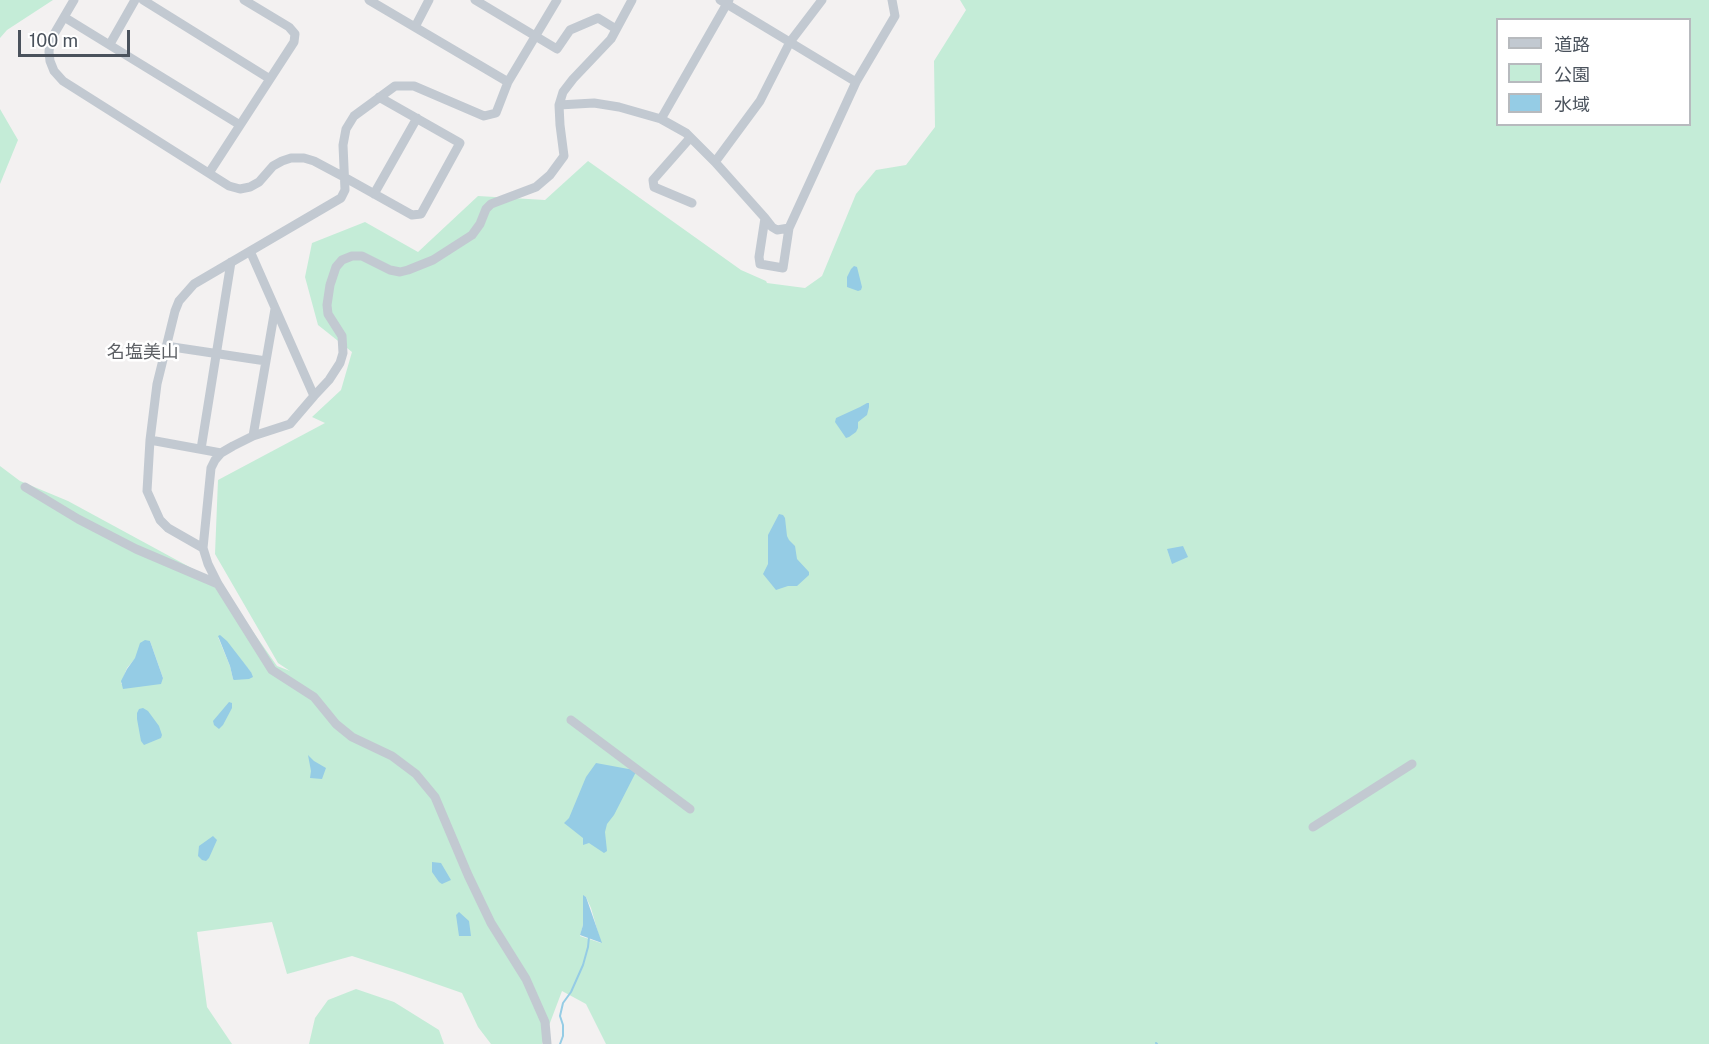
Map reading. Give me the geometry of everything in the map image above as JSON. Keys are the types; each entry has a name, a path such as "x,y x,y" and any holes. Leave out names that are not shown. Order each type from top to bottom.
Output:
{"street":[{"path":"74,0 50,40 50,61 54,71 63,81 229,186 240,189 250,187 282,161 304,158 344,177 412,216 421,214 460,143 379,97"},
{"path":"110,44 135,0"},
{"path":"143,0 270,79"},
{"path":"209,173 294,42 295,34 290,27 244,0"},
{"path":"369,0 508,82"},
{"path":"415,27 429,0"},
{"path":"475,0 557,49 570,30 598,18 616,29"},
{"path":"203,548 168,528 160,520 147,491 157,384 175,311 185,292 194,284 341,198 345,190 343,145 346,129 354,116 396,86 414,86 484,116 496,113 508,82 557,0"},
{"path":"547,1044 545,1022 526,979 491,923 435,797 416,774 392,756 352,738 336,724 314,697 272,670 218,584 203,548 211,468 215,460 221,453 253,436 290,424 340,363 343,353 342,336 328,314 327,305 336,267 342,260 352,256 362,256 399,272 433,260 471,235 491,204 536,187 550,175 564,156 559,105 562,92 611,39 632,0"},
{"path":"715,162 760,101 790,42 822,0"},
{"path":"765,218 760,264 783,268 789,228 856,82 895,16 892,0"},
{"path":"662,119 725,1 856,82"},
{"path":"64,17 240,125"},
{"path":"559,105 594,103 619,107 662,119 686,133 715,162 772,227 777,230 789,228"},
{"path":"374,194 417,118"},
{"path":"690,138 653,180 654,187 692,203"},
{"path":"250,251 314,396"},
{"path":"201,449 231,262"},
{"path":"253,436 275,309"},
{"path":"166,346 266,361"},
{"path":"150,440 221,453"},
{"path":"25,487 78,519 136,549 218,584"},
{"path":"571,720 690,809"},
{"path":"1313,827 1412,764"}],"green space":[{"path":"0,0 53,0 7,30 0,38"},
{"path":"960,0 1709,0 1709,1044 606,1044 586,1004 562,991 542,1044 491,1044 478,1027 462,993 402,972 352,956 287,974 272,922 197,932 207,1007 232,1044 0,1044 0,466 20,481 68,501 219,583 277,666 290,671 278,663 215,554 218,480 325,423 312,417 341,390 352,352 318,325 305,277 312,243 365,222 418,252 478,196 545,200 588,161 741,270 767,283 805,288 822,276 856,194 876,170 906,165 935,127 934,61 966,10","holes":["218,637 251,672 233,679","150,641 163,678 121,684 127,668","583,896 586,897 591,908 601,943 580,936 583,925"]},
{"path":"0,109 18,140 0,184"},
{"path":"356,989 394,1002 439,1030 444,1044 309,1044 315,1018 328,1000"}],"water":[{"path":"854,266 857,267 862,287 858,291 847,287 847,277"},
{"path":"867,403 869,407 867,415 858,422 856,432 846,438 835,422 836,418"},
{"path":"779,514 785,518 787,536 795,546 797,559 809,575 797,586 776,590 763,574 768,564 768,535"},
{"path":"1183,546 1188,557 1172,564 1167,549"},
{"path":"220,635 253,677 233,679 218,636"},
{"path":"145,640 150,641 163,678 161,684 123,689 121,681 135,658 140,643"},
{"path":"229,702 232,703 232,708 219,729 213,721"},
{"path":"143,708 159,726 162,735 161,738 144,745 141,741 137,719 139,709"},
{"path":"308,755 326,768 322,779 310,778"},
{"path":"596,763 636,772 607,824 605,832 607,851 604,853 589,843 583,845 583,838 564,823 569,818 586,777"},
{"path":"213,836 217,840 209,858 206,861 202,860 198,856 199,846"},
{"path":"432,862 441,863 451,880 442,884 439,882 432,872"},
{"path":"583,895 586,897 602,943 580,935 583,925"},
{"path":"459,912 469,921 471,936 459,936 456,915"}],"waterway":[{"path":"560,1044 563,1036 560,1016 563,1003 571,992 583,965 589,937"}],"district":[{"name":"名塩美山","path":"143,352"}]}
